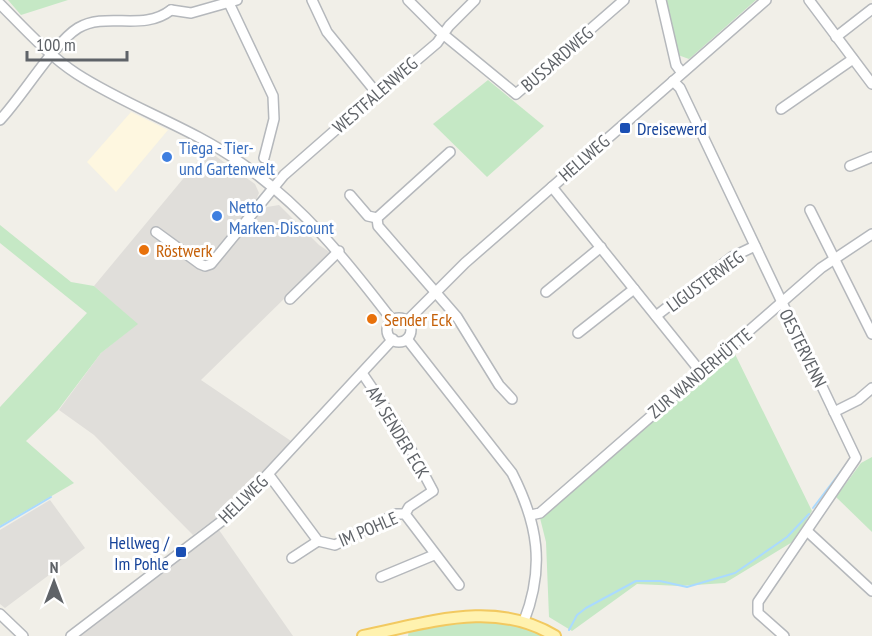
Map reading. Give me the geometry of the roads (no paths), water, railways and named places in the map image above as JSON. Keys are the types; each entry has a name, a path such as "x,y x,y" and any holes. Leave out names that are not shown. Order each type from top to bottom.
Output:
{"main road":[{"path":"363,636 405,632 479,615 503,616 524,621 555,636"}],"street":[{"path":"312,0 327,32 375,91"},
{"path":"408,0 444,34"},
{"name":"WESTFALENWEG","path":"156,232 200,264 205,266 211,264 296,163 372,98 375,91 384,88 437,43 475,0"},
{"name":"BUSSARDWEG","path":"444,34 516,94 624,0"},
{"path":"661,0 676,65 682,73"},
{"name":"HELLWEG","path":"407,321 552,187 766,0"},
{"path":"809,0 872,84"},
{"path":"0,120 19,100 53,55 79,28 104,21 150,21 162,17 170,5 191,13 233,2 273,96 274,119 264,158"},
{"path":"2,6 53,55 95,84 202,138 274,188 310,219 339,251 392,320"},
{"path":"836,37 872,9"},
{"path":"781,109 853,59"},
{"name":"OESTERVENN","path":"673,81 680,88 856,458 807,531"},
{"path":"377,218 450,152"},
{"path":"850,166 872,157"},
{"path":"552,187 700,371"},
{"path":"350,195 368,216 377,218"},
{"path":"810,210 872,334"},
{"path":"377,218 380,230 457,316 500,385 512,399"},
{"name":"ZUR WANDERHÜTTE","path":"531,515 540,513 700,371 835,258 872,234"},
{"name":"LIGUSTERWEG","path":"656,316 732,257 754,246"},
{"path":"546,292 601,247"},
{"path":"290,300 339,251"},
{"path":"578,333 634,290"},
{"path":"400,318 407,321 411,328 407,339 400,341 393,339 387,330 392,320 400,318"},
{"name":"HELLWEG","path":"71,636 231,514 393,339"},
{"path":"407,339 512,473 531,515 537,567 531,602 524,621"},
{"name":"AM SENDER ECK","path":"362,374 400,429 433,491 409,507 405,514"},
{"path":"834,412 858,400 872,388"},
{"name":"IM POHLE","path":"269,475 318,541 335,545 396,514 405,514 459,585"},
{"path":"784,636 758,613 756,607 807,531 872,591"},
{"name":"IM POHLE","path":"292,558 318,541"},
{"path":"381,577 434,555"},
{"path":"0,614 23,636"}],"waterway":[{"path":"813,508 848,462"},
{"path":"0,527 51,497"},
{"path":"569,630 577,615 586,608 636,581 660,581 687,587 735,573 787,537 809,514"}],"place":[{"name":"Dreisewerd","path":"625,128"},
{"name":"Tiega - Tier- und Gartenwelt","path":"167,157"},
{"name":"Netto Marken-Discount","path":"217,216"},
{"name":"Röstwerk","path":"144,250"},
{"name":"Sender Eck","path":"372,319"},
{"name":"Hellweg / Im Pohle","path":"181,552"}]}
